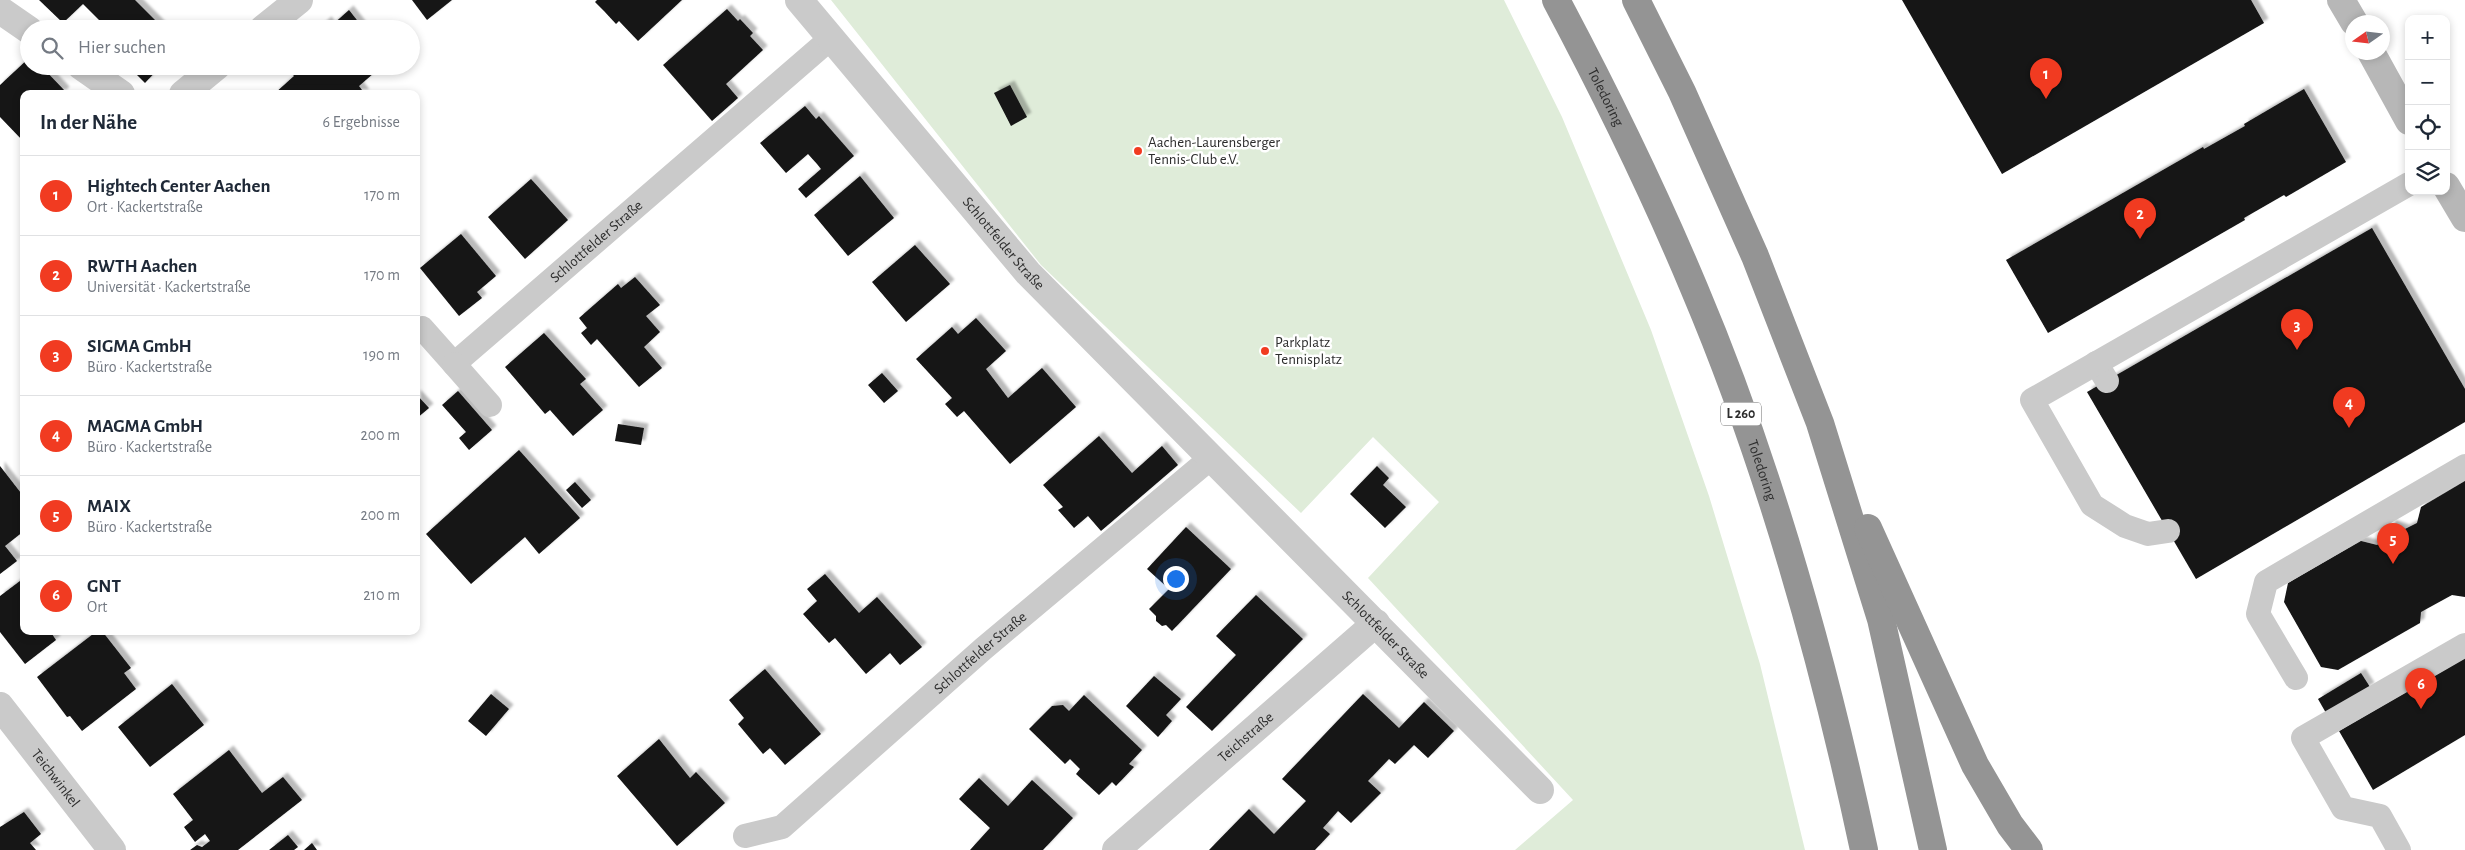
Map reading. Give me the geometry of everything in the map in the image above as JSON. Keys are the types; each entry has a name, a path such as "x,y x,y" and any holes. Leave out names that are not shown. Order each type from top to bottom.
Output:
{"highway":[{"name":"Toledoring","path":"1556,0 1644,176 1695,289 1730,381 1763,476 1822,668 1864,850"},
{"path":"1636,0 1682,92 1755,256 1820,423 1975,766 2010,825 2028,850"},
{"path":"1820,423 1881,618 1933,850"}],"street":[{"path":"274,20 299,0"},
{"name":"Schlottfelder Straße","path":"799,0 1028,274 1212,457 1540,790"},
{"path":"2340,0 2350,15"},
{"path":"0,10 20,24"},
{"path":"2375,60 2405,114"},
{"path":"94,75 115,90"},
{"path":"188,90 206,75"},
{"path":"2450,193 2465,218"},
{"name":"Teichstraße","path":"1116,850 1376,623"},
{"name":"Teichwinkel","path":"0,706 112,850"}],"lane":[{"name":"Schlottfelder Straße","path":"454,364 830,39"},
{"path":"2168,531 2148,534 2126,526 2092,505 2032,400 2101,372 2405,186"},
{"path":"422,328 490,405"},
{"name":"Schlottfelder Straße","path":"745,836 782,827 982,649 1212,457"},
{"path":"2296,678 2258,614 2266,582 2465,466"},
{"path":"2399,850 2380,816 2343,808 2303,738 2465,645"}],"green space":[{"path":"831,0 1504,0 1562,117 1651,330 1709,496 1760,664 1805,850 1515,850 1573,800 1368,578 1439,502 1373,437 1301,513 1041,265"}],"building":[{"path":"39,0 135,0 155,20 99,20 83,4 66,20 60,20"},
{"path":"412,0 452,0 427,20"},
{"path":"597,0 682,0 638,41 619,21 616,24 595,2"},
{"path":"1902,0 2251,0 2264,23 2002,174"},
{"path":"727,9 753,33 750,36 763,50 726,84 738,98 712,121 663,65"},
{"path":"349,10 357,20 338,20"},
{"path":"20,66 20,75 50,75 64,90 20,90 20,138 0,117 0,85"},
{"path":"137,75 153,75 145,83"},
{"path":"372,75 359,86 362,90 278,90 294,76"},
{"path":"1010,85 1027,117 1011,126 994,93"},
{"path":"2304,89 2346,162 2286,197 2284,195 2244,218 2245,220 2048,333 2006,260 2203,147 2204,149 2245,126 2244,124"},
{"path":"805,106 816,119 819,116 854,156 806,198 798,189 821,169 817,164 808,154 786,173 760,143"},
{"path":"860,176 894,218 848,256 814,215"},
{"path":"531,179 568,220 525,259 488,217"},
{"path":"2372,228 2465,389 2465,422 2196,579 2087,392"},
{"path":"461,234 496,276 477,292 482,298 459,316 420,268"},
{"path":"915,245 950,284 906,322 872,282"},
{"path":"635,277 660,305 646,316 660,332 644,347 662,368 639,387 597,339 591,345 581,333 587,328 579,318 618,284 621,288"},
{"path":"976,318 1006,351 986,369 1008,398 1042,368 1076,407 1010,464 964,411 957,417 945,404 952,398 916,359 952,327 958,334"},
{"path":"544,333 586,379 580,384 603,410 573,436 550,410 545,414 505,367"},
{"path":"882,373 898,391 884,403 868,385"},
{"path":"458,391 492,430 469,450 459,438 466,432 442,405"},
{"path":"420,398 429,408 420,416"},
{"path":"618,424 644,428 641,445 615,441"},
{"path":"1099,436 1132,473 1162,446 1178,465 1101,531 1088,516 1074,528 1058,510 1063,507 1043,485"},
{"path":"519,450 580,518 539,554 525,537 471,584 426,534"},
{"path":"0,466 20,492 20,534 5,546 17,561 0,574"},
{"path":"1377,466 1389,478 1383,485 1406,507 1385,528 1350,494"},
{"path":"2465,481 2465,597 2452,595 2421,612 2420,623 2338,670 2321,667 2284,602 2288,583 2361,541 2377,545 2388,539 2391,524 2405,529 2417,523 2421,507"},
{"path":"575,482 591,500 582,508 566,490"},
{"path":"1186,527 1231,569 1172,631 1166,625 1162,626 1156,621 1156,616 1149,609 1169,589 1147,569"},
{"path":"825,574 859,613 877,597 922,647 900,665 890,653 866,674 835,638 829,643 803,614 817,601 807,589"},
{"path":"20,581 20,635 53,635 56,640 25,664 0,632 0,596"},
{"path":"1256,595 1303,639 1212,731 1186,707 1236,655 1216,636"},
{"path":"92,635 105,635 131,668 124,673 136,689 82,731 70,716 67,717 37,677"},
{"path":"2465,658 2465,735 2373,790 2339,731"},
{"path":"765,669 821,734 785,765 770,748 763,754 738,724 744,718 729,700"},
{"path":"2361,673 2370,687 2326,713 2318,699"},
{"path":"1154,676 1181,699 1166,715 1172,721 1158,737 1126,706"},
{"path":"172,684 204,725 150,767 118,727"},
{"path":"491,694 509,709 486,736 468,721"},
{"path":"1363,694 1399,728 1424,702 1454,731 1428,758 1414,745 1395,764 1389,759 1368,781 1381,793 1351,823 1338,811 1323,828 1330,834 1315,850 1209,850 1249,809 1274,834 1306,801 1282,779"},
{"path":"1084,695 1142,750 1129,764 1134,767 1116,786 1112,782 1099,795 1076,774 1080,769 1070,759 1065,764 1029,729 1052,706 1063,705 1069,711"},
{"path":"659,739 690,778 696,772 725,803 677,846 617,776"},
{"path":"229,750 262,793 283,777 302,800 238,850 190,850 197,845 202,847 210,841 205,834 195,842 184,827 193,820 173,794"},
{"path":"979,778 1008,806 1032,780 1073,818 1043,850 970,850 990,828 959,799"},
{"path":"24,812 41,834 30,843 36,850 0,850 0,827"},
{"path":"288,835 298,847 294,850 269,850"},
{"path":"312,843 317,850 304,850"}],"place":[{"name":"Hightech Center Aachen","path":"2046,99"},
{"name":"Aachen-Laurensberger Tennis-Club e.V.","path":"1138,151"},
{"name":"RWTH Aachen","path":"2140,239"},
{"name":"SIGMA GmbH","path":"2297,350"},
{"name":"Parkplatz Tennisplatz","path":"1265,351"},
{"name":"MAGMA GmbH","path":"2349,428"},
{"name":"MAIX","path":"2393,564"},
{"name":"GNT","path":"2421,709"}]}
